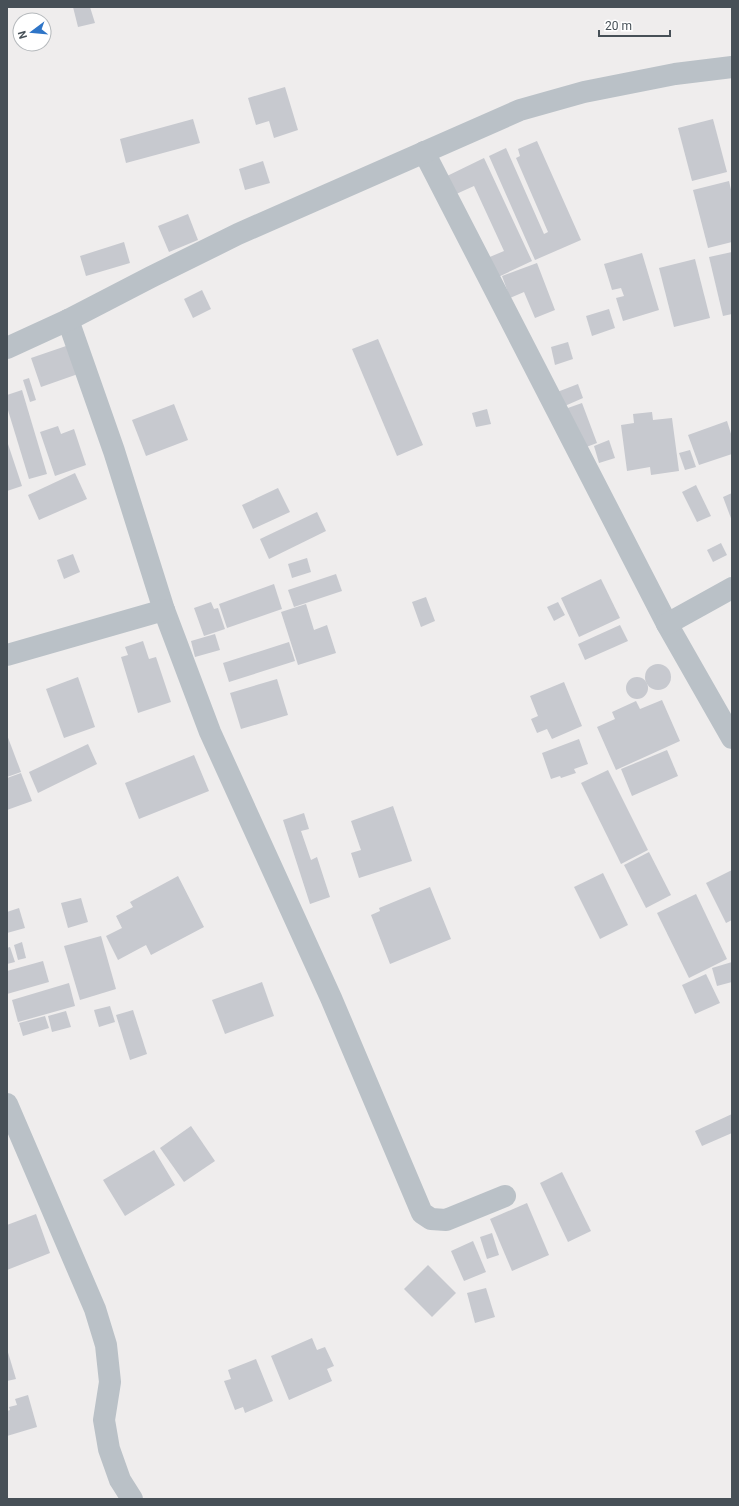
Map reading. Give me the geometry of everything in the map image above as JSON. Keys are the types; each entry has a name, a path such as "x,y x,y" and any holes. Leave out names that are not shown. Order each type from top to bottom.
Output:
{"street":[{"path":"7,348 68,320 238,234 520,110 584,92 675,74 732,67"},
{"path":"424,152 667,624 732,738"},
{"path":"68,320 114,451 164,610 210,732 331,998 422,1213 431,1220 446,1220 505,1196"},
{"path":"667,624 732,588"},
{"path":"7,655 164,610"},
{"path":"7,1104 95,1309 106,1345 110,1382 104,1420 109,1449 120,1480 132,1499"}],"building":[{"path":"73,7 90,7 95,23 78,27"},
{"path":"285,87 298,130 274,138 269,121 256,125 248,98"},
{"path":"193,119 200,143 126,163 120,139"},
{"path":"713,119 727,172 692,181 678,128"},
{"path":"537,141 581,240 535,260 489,156 506,148 544,234 548,232 516,158 520,156 518,149"},
{"path":"484,158 532,261 494,279 485,259 504,251 474,186 454,195 445,177"},
{"path":"263,161 270,183 245,190 239,169"},
{"path":"729,181 732,194 732,242 708,248 693,190"},
{"path":"188,214 198,240 169,252 158,226"},
{"path":"124,242 130,263 86,276 80,256"},
{"path":"732,252 732,314 723,316 709,257"},
{"path":"642,253 659,310 623,321 616,298 624,296 621,288 612,290 604,264"},
{"path":"695,259 710,318 674,327 659,268"},
{"path":"537,263 555,310 535,318 524,292 510,298 502,276"},
{"path":"202,290 211,309 193,318 184,299"},
{"path":"609,309 615,328 592,336 586,316"},
{"path":"378,339 423,445 397,456 352,349"},
{"path":"568,342 573,359 555,365 551,347"},
{"path":"69,345 78,374 41,387 31,358"},
{"path":"29,378 36,400 30,402 23,380"},
{"path":"578,384 583,398 558,409 552,394"},
{"path":"22,390 47,474 29,479 7,407 7,395"},
{"path":"582,403 597,443 581,449 565,409"},
{"path":"174,404 188,440 146,456 132,420"},
{"path":"487,409 491,424 476,427 472,413"},
{"path":"652,412 653,420 672,418 679,471 651,475 650,467 627,471 621,425 634,423 633,414"},
{"path":"727,421 732,437 732,454 699,465 688,435"},
{"path":"58,426 61,434 74,429 86,465 55,476 40,432"},
{"path":"609,440 615,458 599,463 594,446"},
{"path":"7,441 22,486 7,491"},
{"path":"690,450 696,467 685,470 679,453"},
{"path":"75,473 87,499 39,520 28,495"},
{"path":"696,485 711,516 697,522 682,492"},
{"path":"278,488 290,512 253,529 242,505"},
{"path":"732,493 732,521 723,497"},
{"path":"317,512 326,531 269,559 260,539"},
{"path":"721,543 727,555 713,562 707,550"},
{"path":"73,554 80,572 64,579 57,560"},
{"path":"307,558 311,572 292,578 288,564"},
{"path":"336,574 342,591 294,607 288,590"},
{"path":"601,579 620,618 579,637 561,598"},
{"path":"274,584 282,609 227,628 219,604"},
{"path":"426,597 435,621 421,627 412,602"},
{"path":"211,602 214,609 218,608 225,629 204,636 194,608"},
{"path":"558,602 565,615 554,621 547,607"},
{"path":"306,604 314,630 327,625 336,653 298,665 281,612"},
{"path":"620,625 628,641 585,660 578,644"},
{"path":"215,634 220,650 195,657 191,641"},
{"path":"143,641 149,659 156,657 171,702 138,713 121,657 128,655 125,647"},
{"path":"289,642 295,661 229,682 223,663"},
{"path":"658,664 667,668 671,677 667,686 658,690 649,686 645,677 649,668"},
{"path":"78,677 95,727 64,738 46,689"},
{"path":"637,677 645,680 648,688 645,696 637,699 629,696 626,688 629,680"},
{"path":"277,679 288,715 241,729 230,693"},
{"path":"564,682 582,726 552,739 547,729 537,733 531,719 538,716 530,696"},
{"path":"662,700 680,741 616,770 597,727 615,719 612,712 636,701 640,709"},
{"path":"7,735 21,772 7,777"},
{"path":"579,739 588,764 574,769 576,773 561,778 560,776 551,779 542,753"},
{"path":"88,744 97,764 38,793 29,772"},
{"path":"667,750 678,776 632,796 621,769"},
{"path":"194,755 209,791 139,819 125,783"},
{"path":"608,770 648,850 621,864 581,783"},
{"path":"21,773 32,801 7,810 7,778"},
{"path":"393,806 412,861 359,878 351,853 361,850 351,821"},
{"path":"304,813 309,829 301,831 311,860 317,857 330,897 310,904 283,820"},
{"path":"649,852 671,895 646,908 624,865"},
{"path":"732,870 732,920 726,923 706,883"},
{"path":"603,873 628,925 600,939 574,887"},
{"path":"178,876 204,927 151,955 146,945 118,960 106,936 122,928 116,916 133,907 130,902"},
{"path":"430,887 451,939 390,964 371,915 380,911 379,908"},
{"path":"696,894 727,959 689,978 657,913"},
{"path":"81,898 88,922 68,928 61,903"},
{"path":"19,908 25,928 7,933 7,912"},
{"path":"101,936 116,989 80,1000 64,946"},
{"path":"22,942 26,958 18,960 14,945"},
{"path":"10,947 15,962 7,964 7,948"},
{"path":"43,961 49,982 7,994 7,971"},
{"path":"732,962 732,982 717,986 712,968"},
{"path":"706,974 720,1003 695,1014 682,985"},
{"path":"262,982 274,1016 225,1034 212,1000"},
{"path":"69,983 75,1006 18,1022 12,1000"},
{"path":"110,1006 115,1022 99,1027 94,1010"},
{"path":"133,1010 147,1054 130,1060 116,1015"},
{"path":"66,1011 71,1027 52,1032 48,1016"},
{"path":"45,1016 49,1028 23,1036 19,1023"},
{"path":"732,1114 732,1133 702,1146 695,1131"},
{"path":"191,1126 215,1161 184,1182 160,1148"},
{"path":"154,1150 175,1185 125,1216 103,1180"},
{"path":"562,1172 591,1231 568,1242 540,1183"},
{"path":"527,1203 549,1255 512,1271 490,1219"},
{"path":"36,1214 50,1253 7,1270 7,1225"},
{"path":"492,1233 499,1255 487,1259 480,1237"},
{"path":"473,1241 486,1272 464,1281 451,1251"},
{"path":"428,1265 456,1293 432,1317 404,1289"},
{"path":"486,1288 495,1317 475,1323 467,1293"},
{"path":"312,1338 317,1350 325,1347 334,1366 327,1369 332,1381 289,1400 271,1356"},
{"path":"7,1349 16,1379 7,1381"},
{"path":"256,1359 273,1401 245,1413 243,1407 235,1410 224,1381 231,1379 228,1370"},
{"path":"28,1395 37,1427 7,1436 7,1411 10,1410 9,1407 17,1405 15,1399"}]}
